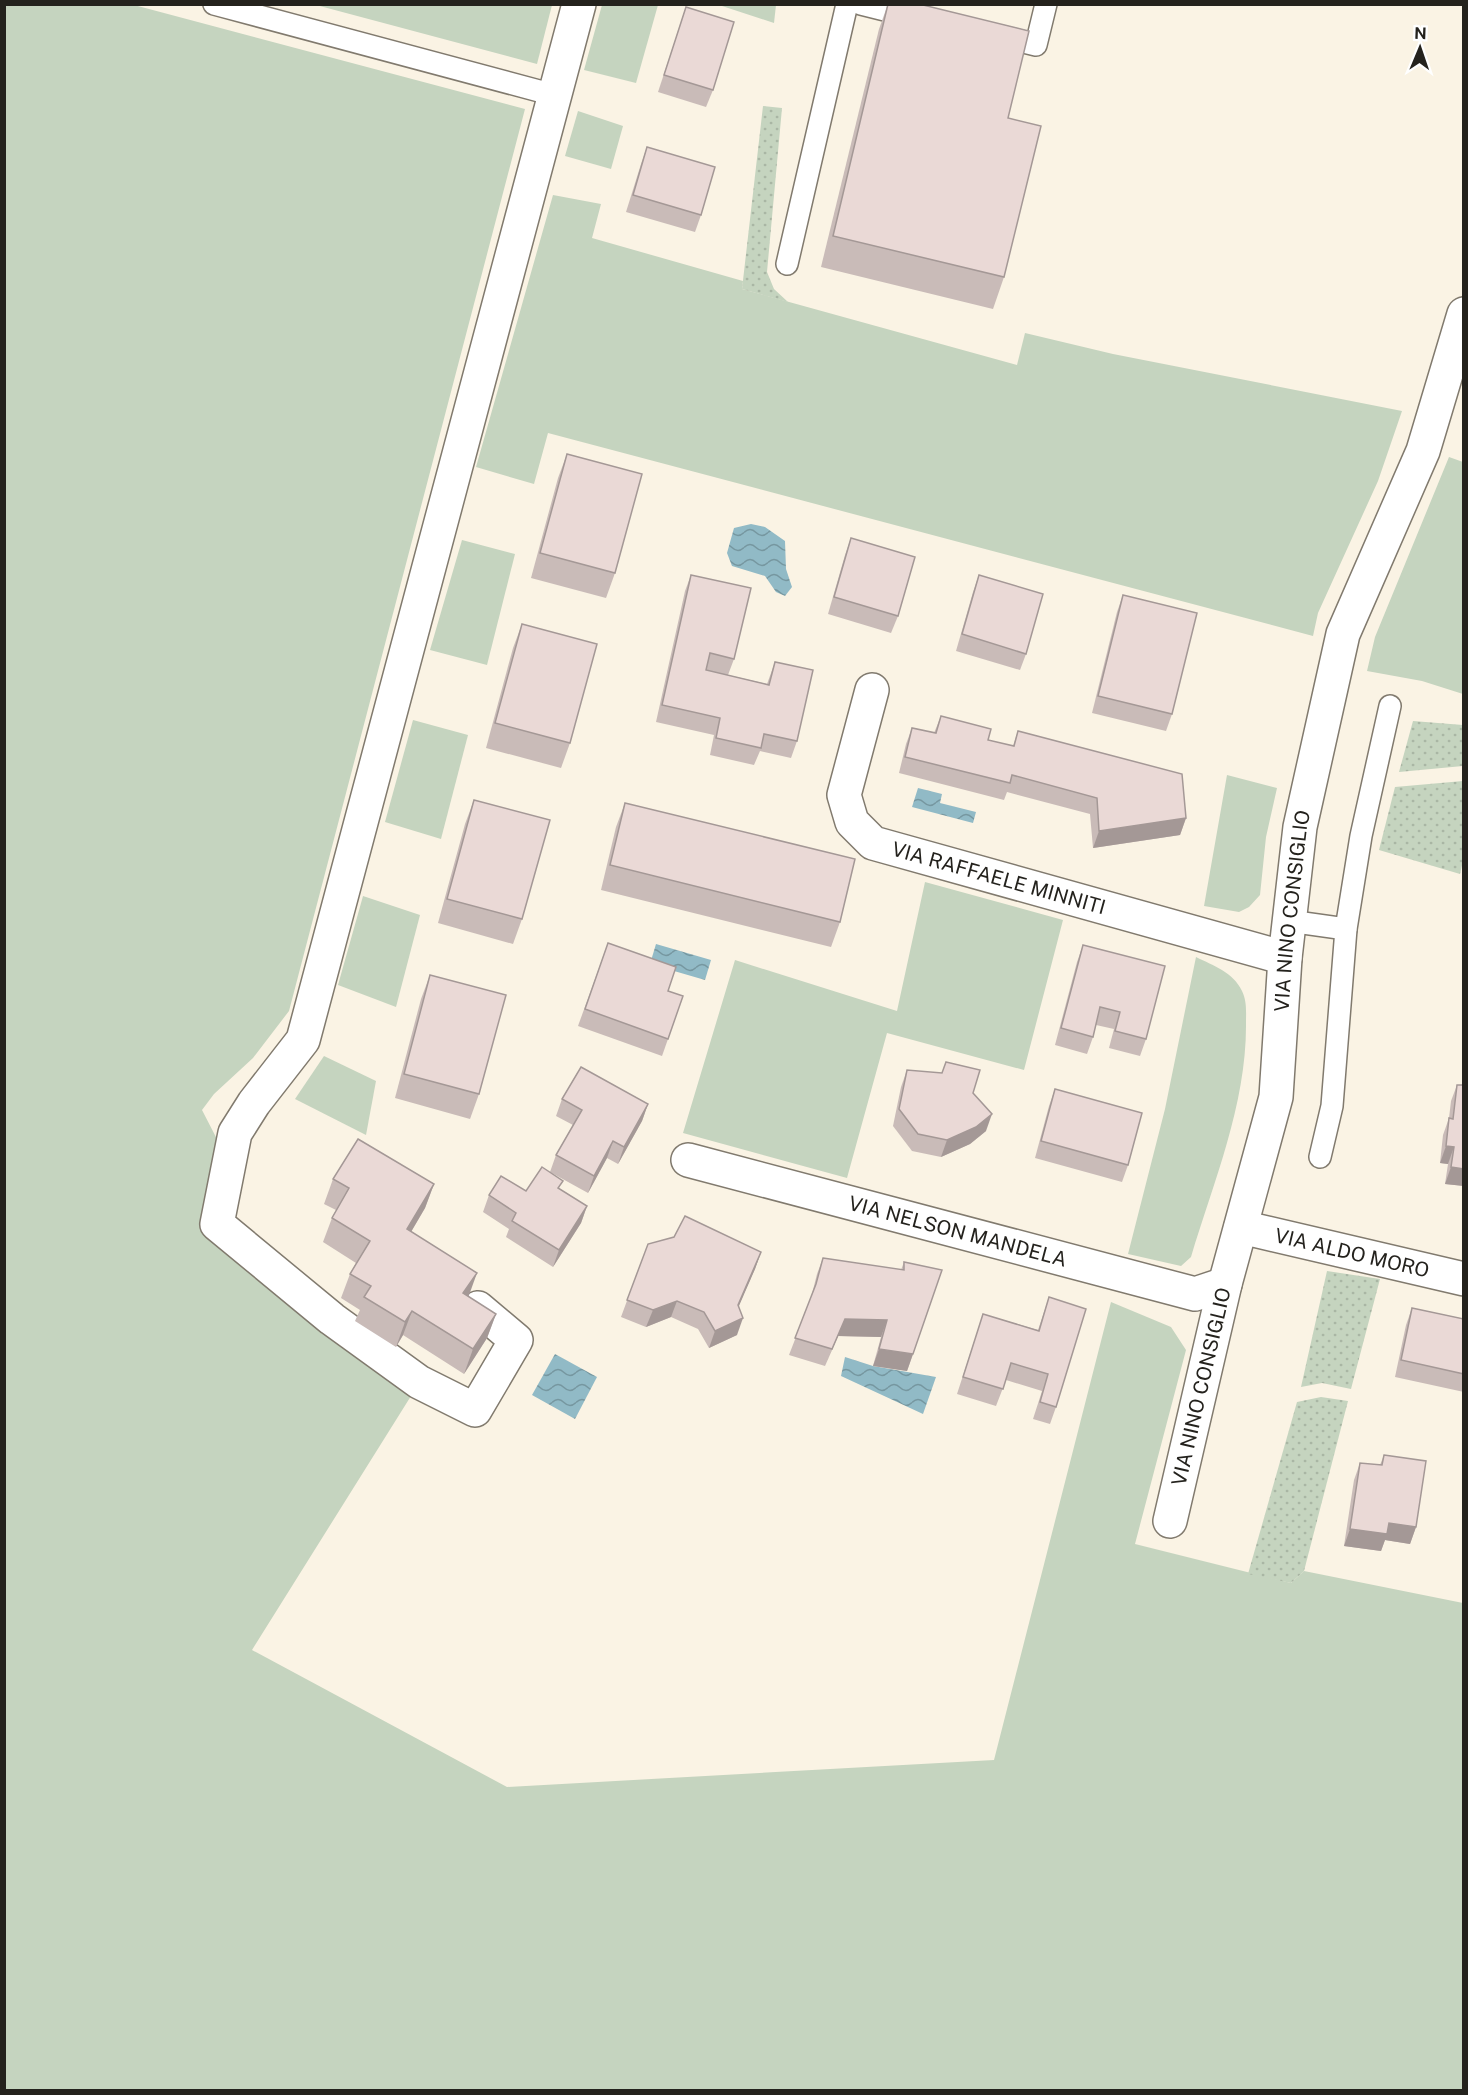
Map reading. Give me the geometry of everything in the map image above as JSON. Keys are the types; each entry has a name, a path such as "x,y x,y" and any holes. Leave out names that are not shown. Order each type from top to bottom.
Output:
{"street":[{"path":"478,1308 516,1340 475,1410 419,1382 332,1319 217,1224 235,1133 303,1040 579,4"},
{"name":"VIA NINO CONSIGLIO","path":"1170,1521 1226,1284 1276,1097 1285,958 1300,827 1343,634 1423,451 1464,314"},
{"name":"VIA RAFFAELE MINNITI","path":"873,690 844,795 852,822 873,843 1285,958"},
{"name":"VIA NELSON MANDELA","path":"688,1160 1195,1294 1226,1284"},
{"name":"VIA ALDO MORO","path":"1241,1227 1464,1279"}],"lane":[{"path":"214,4 555,95"},
{"path":"787,264 847,4"},
{"path":"861,4 931,21"},
{"path":"977,31 1036,45 1046,4"},
{"path":"1320,1157 1332,1106 1346,929 1360,836 1390,706"},
{"path":"1289,921 1346,929"}],"green space":[{"path":"5,5 134,5 525,109 289,1011 253,1058 214,1094 202,1110 219,1143 204,1228 411,1396 252,1650 507,1787 994,1760 1111,1302 1171,1327 1186,1350 1135,1544 1291,1583 1304,1571 1463,1603 1463,2090 5,2090"},
{"path":"316,5 552,5 537,64"},
{"path":"602,5 658,5 636,83 584,70"},
{"path":"719,5 776,5 774,23"},
{"path":"763,106 782,108 767,272 774,289 788,302 742,289"},
{"path":"578,111 623,126 611,169 565,156"},
{"path":"553,195 601,204 592,238 743,281 742,289 1017,365 1025,333 1113,354 1402,411 1378,481 1318,613 1313,636 548,433 534,484 476,467"},
{"path":"1449,457 1463,462 1463,694 1422,681 1367,671 1375,637"},
{"path":"462,540 515,554 487,665 430,650"},
{"path":"413,720 468,735 441,839 385,822"},
{"path":"1413,721 1463,725 1463,766 1399,772"},
{"path":"1227,775 1277,788 1266,837 1260,895 1249,907 1239,912 1204,906"},
{"path":"1463,781 1464,857 1460,874 1379,850 1395,787"},
{"path":"925,882 1063,920 1024,1070 887,1033 847,1178 683,1133 735,960 897,1011"},
{"path":"363,896 420,915 396,1007 338,985"},
{"path":"1196,957 1228,974 1242,991 1246,1006 1245,1052 1228,1141 1191,1257 1181,1266 1128,1254 1165,1109"},
{"path":"324,1056 376,1081 366,1135 295,1099"},
{"path":"1327,1271 1380,1279 1351,1389 1322,1383 1301,1387"},
{"path":"1321,1397 1348,1401 1304,1571 1291,1583 1248,1574 1297,1402"}],"water":[{"path":"751,524 765,527 785,541 786,569 792,587 785,596 776,592 765,576 732,566 727,553 734,528"},
{"path":"918,788 942,794 940,803 976,812 973,823 912,807"},
{"path":"656,944 711,960 705,980 650,964"},
{"path":"555,1354 597,1377 575,1419 532,1395"},
{"path":"845,1357 873,1366 936,1377 923,1414 841,1376"}],"building":[{"path":"888,4 919,4 1029,31 1008,118 1041,126 1004,277 833,236"},
{"path":"686,7 734,22 713,90 664,75"},
{"path":"647,147 715,167 701,215 633,195"},
{"path":"567,454 642,474 615,573 540,553"},
{"path":"851,538 915,557 898,616 834,597"},
{"path":"691,575 751,588 734,659 710,653 706,670 769,685 775,662 813,670 797,741 764,734 761,748 716,738 720,718 662,705"},
{"path":"979,575 1043,594 1026,654 962,634"},
{"path":"1123,595 1197,613 1172,714 1098,696"},
{"path":"522,624 597,644 570,743 495,723"},
{"path":"941,716 991,729 988,740 1014,746 1018,731 1182,774 1186,818 1099,831 1097,798 1012,775 1010,783 905,757 912,728 936,733"},
{"path":"474,800 550,820 522,919 447,899"},
{"path":"625,803 855,859 840,922 610,865"},
{"path":"608,943 676,967 668,991 683,996 668,1039 585,1009"},
{"path":"1083,945 1165,966 1146,1039 1115,1031 1120,1012 1100,1007 1093,1037 1061,1028"},
{"path":"430,975 506,995 479,1094 404,1074"},
{"path":"946,1062 980,1070 973,1093 992,1114 976,1127 947,1140 918,1134 899,1109 907,1070 942,1073"},
{"path":"581,1067 648,1104 624,1147 613,1141 594,1176 556,1155 582,1110 562,1099"},
{"path":"1457,1085 1464,1085 1464,1169 1451,1167 1454,1147 1446,1146 1449,1118 1453,1119"},
{"path":"1055,1089 1142,1113 1128,1165 1041,1141"},
{"path":"358,1139 434,1184 407,1229 477,1273 463,1293 496,1314 473,1349 412,1311 405,1322 364,1297 371,1286 350,1274 370,1241 332,1218 349,1188 333,1179"},
{"path":"542,1167 563,1181 558,1188 587,1206 559,1250 512,1221 516,1213 489,1195 501,1176 526,1191"},
{"path":"685,1216 761,1252 738,1305 743,1318 715,1331 704,1312 677,1301 653,1310 627,1300 648,1244 674,1237"},
{"path":"823,1258 904,1270 904,1262 942,1270 913,1354 879,1349 887,1320 845,1319 832,1349 795,1338 816,1284"},
{"path":"1049,1297 1086,1309 1056,1407 1040,1402 1048,1374 1011,1363 1003,1389 963,1377 983,1314 1039,1331"},
{"path":"1412,1308 1464,1319 1464,1374 1401,1360"},
{"path":"1384,1455 1426,1461 1416,1527 1389,1523 1387,1534 1350,1529 1360,1463 1382,1465"}]}
